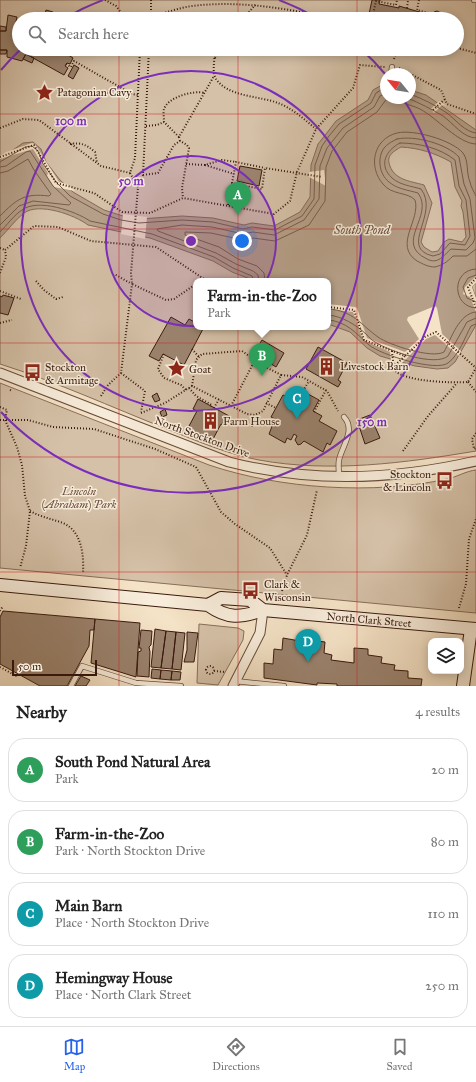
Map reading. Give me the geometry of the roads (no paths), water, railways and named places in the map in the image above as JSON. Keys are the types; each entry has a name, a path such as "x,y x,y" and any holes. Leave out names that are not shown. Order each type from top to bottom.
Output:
{"main road":[{"name":"North Clark Street","path":"0,585 208,605 221,598 250,600 262,610 474,629"},
{"path":"463,686 474,629"}],"street":[{"name":"North Stockton Drive","path":"0,373 229,462 260,470 294,475 383,476 442,469 476,461"},
{"path":"234,683 260,633 262,610"}],"lane":[{"path":"339,476 339,460 349,432 348,421 344,417"},
{"path":"71,686 82,666 135,684 181,686"},
{"path":"234,683 284,686"}],"water":[{"name":"South Pond","path":"380,86 380,104 416,104 416,92 426,95 476,130 476,283 472,287 476,298 476,325 455,362 448,368 437,369 415,366 380,356 367,348 350,332 331,325 331,278 247,278 232,272 213,261 150,238 88,225 75,217 47,209 31,210 24,213 0,238 0,159 23,143 33,142 41,149 46,162 60,180 73,192 104,210 123,216 140,219 182,216 213,218 244,225 252,223 274,226 300,212 310,197 311,165 318,144 336,121 368,100 373,90","holes":["401,147 414,148 451,162 455,187 462,201 461,206 466,237 462,242 449,239 444,242 438,251 432,252 424,247 421,242 432,203 424,185 408,181 398,176 391,169 389,163 390,155"]}],"place":[{"name":"Patagonian Cavy","path":"44,92"},
{"name":"South Pond Natural Area","path":"238,215"},
{"name":"Livestock Barn","path":"327,366"},
{"name":"Goat","path":"176,369"},
{"name":"Stockton & Armitage","path":"32,373"},
{"name":"Farm-in-the-Zoo","path":"262,376"},
{"name":"Main Barn","path":"297,419"},
{"name":"Farm House","path":"210,421"},
{"name":"Stockton & Lincoln","path":"444,480"},
{"name":"Clark & Wisconsin","path":"251,590"},
{"name":"Hemingway House","path":"308,662"}],"park label":[{"name":"Lincoln (Abraham) Park","path":"79,497"}]}
